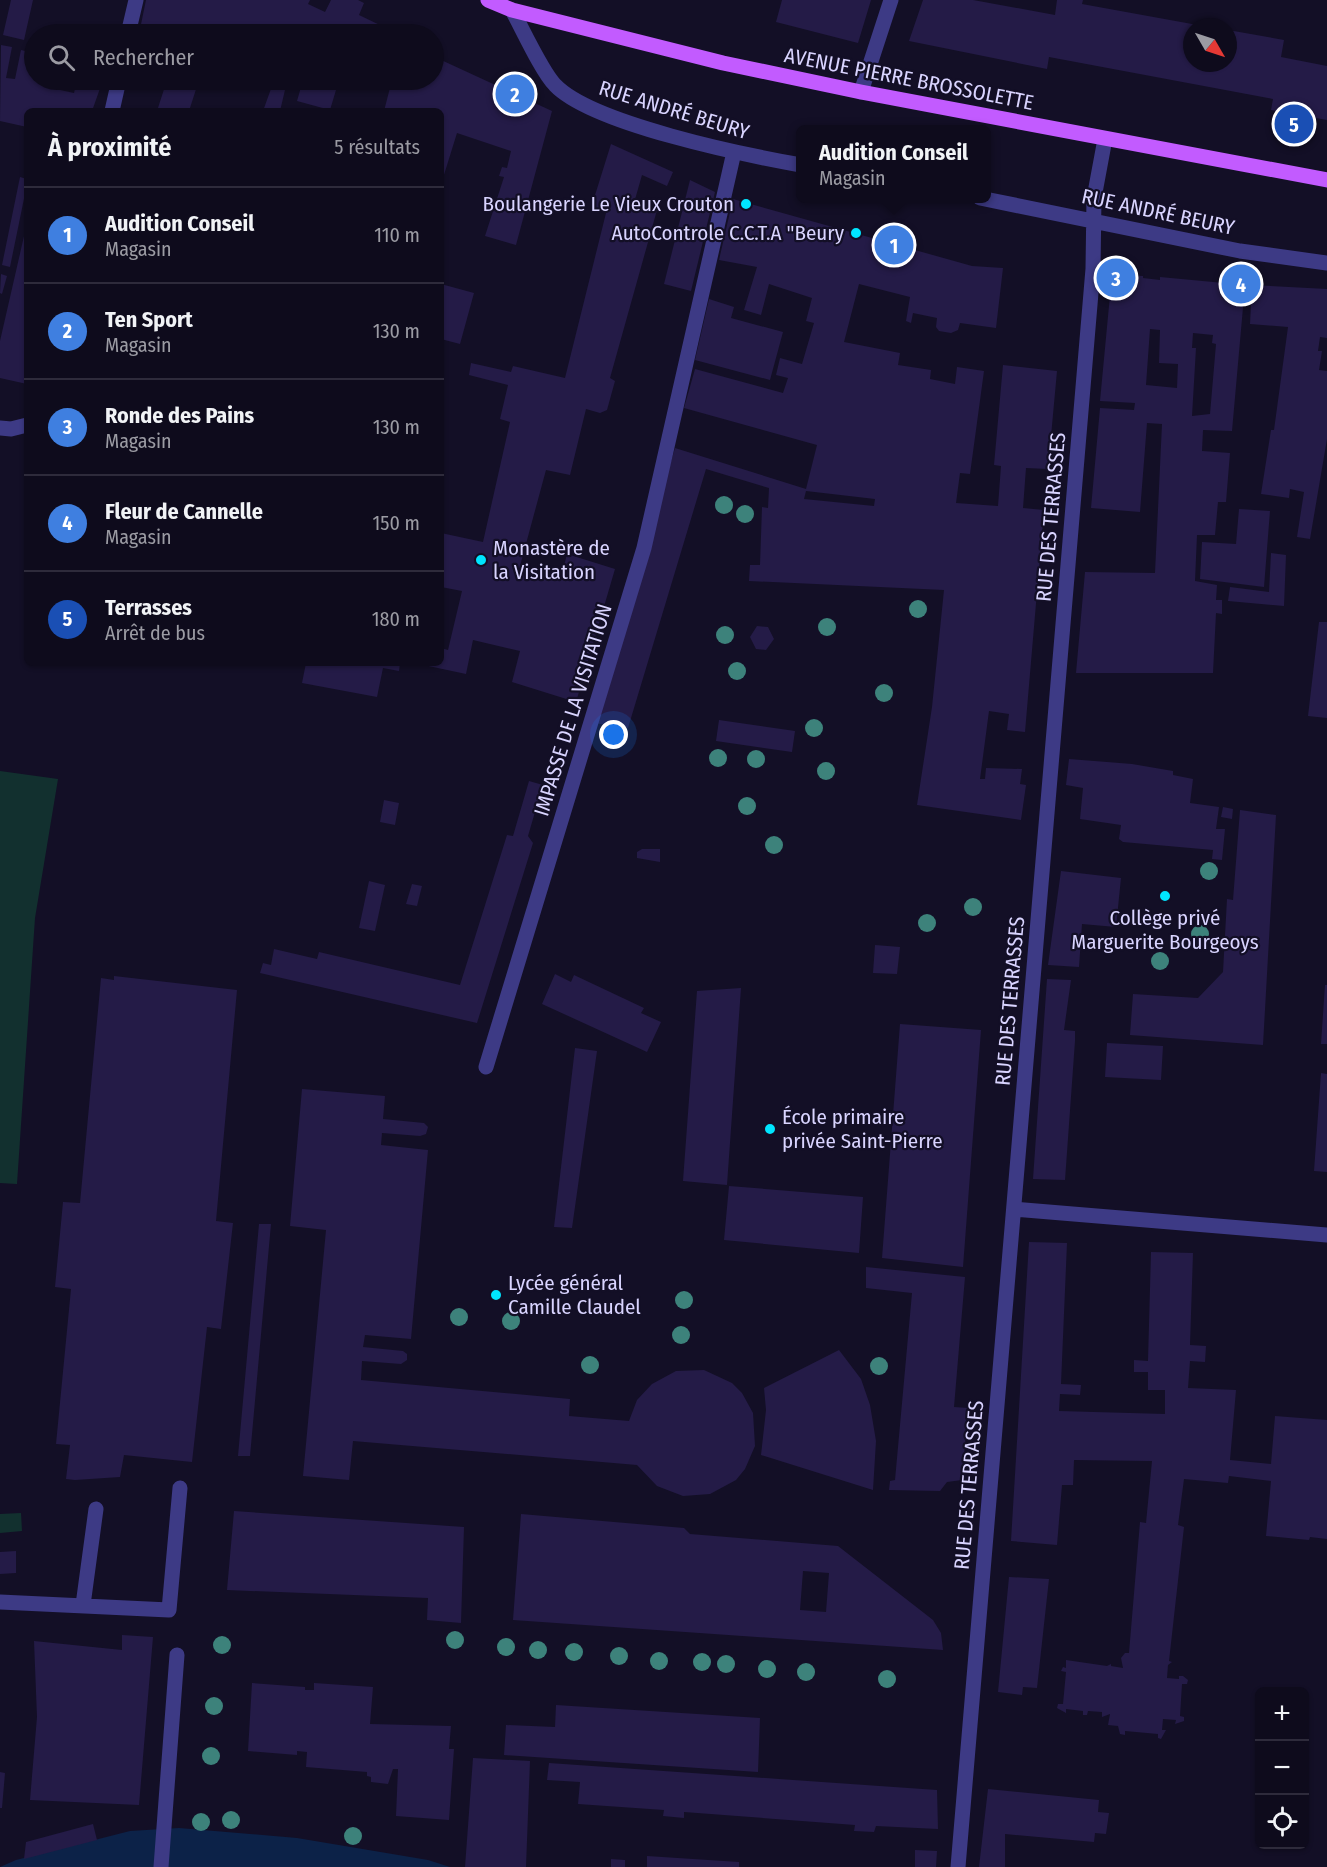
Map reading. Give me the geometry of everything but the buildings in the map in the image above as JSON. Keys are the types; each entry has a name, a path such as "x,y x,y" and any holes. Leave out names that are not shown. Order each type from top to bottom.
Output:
{"main road":[{"name":"AVENUE PIERRE BROSSOLETTE","path":"488,0 512,10 723,63 861,92 1327,180"}],"street":[{"path":"130,24 136,0"},
{"path":"861,92 891,0"},
{"name":"RUE ANDRÉ BEURY","path":"512,10 554,85 587,108 734,152 796,164"},
{"path":"113,108 117,90"},
{"name":"RUE DES TERRASSES","path":"958,1867 1093,269 1095,187 1105,139"},
{"name":"IMPASSE DE LA VISITATION","path":"486,1067 644,548 734,152"},
{"name":"RUE ANDRÉ BEURY","path":"991,200 1240,251 1327,263"},
{"path":"0,428 11,429 24,426"},
{"path":"1014,1209 1327,1235"},
{"path":"0,1602 169,1610 180,1488"},
{"path":"83,1605 96,1509"},
{"path":"161,1867 177,1655"}],"green space":[{"path":"0,771 58,779 35,918 17,1184 0,1183"},
{"path":"21,1513 22,1531 0,1533 0,1514"}],"water":[{"path":"179,1828 297,1838 428,1860 450,1867 0,1867 16,1860 130,1831"}],"place":[{"name":"Ten Sport","path":"515,94"},
{"name":"Terrasses","path":"1294,124"},
{"name":"Boulangerie Le Vieux Crouton","path":"746,204"},
{"name":"AutoControle C.C.T.A \"Beury","path":"856,233"},
{"name":"Audition Conseil","path":"894,245"},
{"name":"Ronde des Pains","path":"1116,278"},
{"name":"Fleur de Cannelle","path":"1241,284"},
{"name":"Monastère de la Visitation","path":"481,560"},
{"name":"Collège privé Marguerite Bourgeoys","path":"1165,896"},
{"name":"École primaire privée Saint-Pierre","path":"770,1129"},
{"name":"Lycée général Camille Claudel","path":"496,1295"}]}
